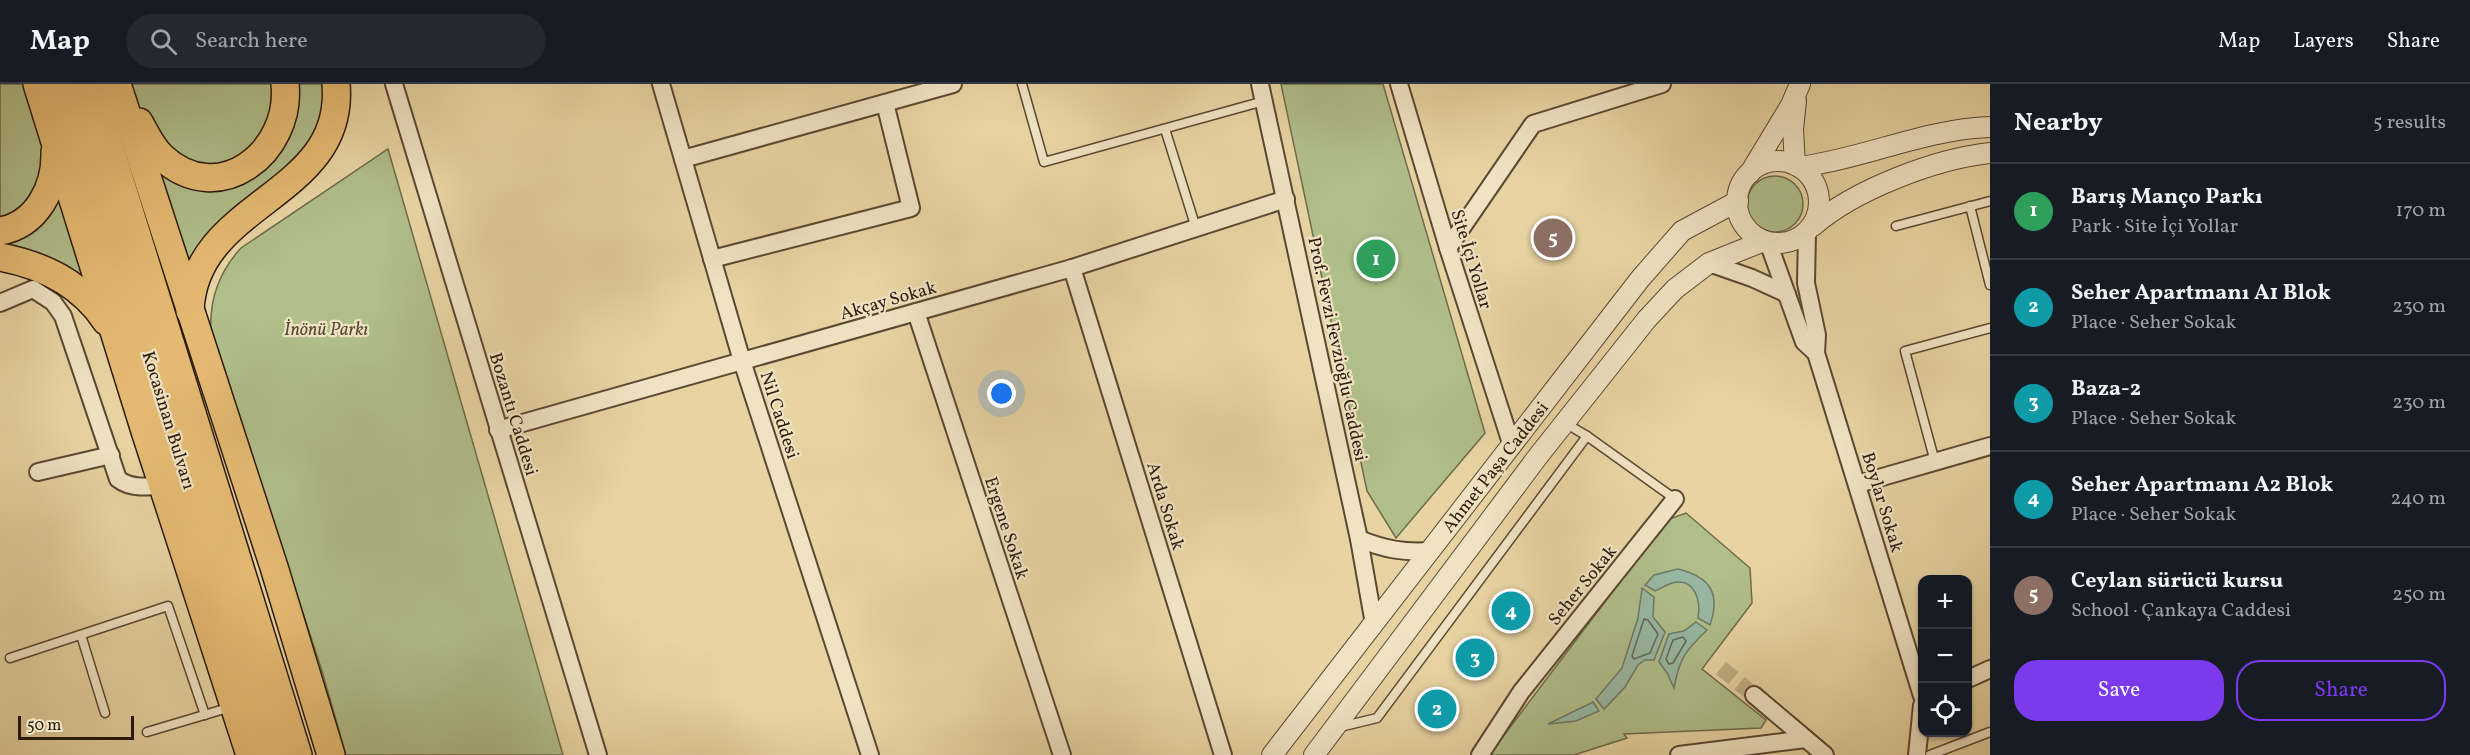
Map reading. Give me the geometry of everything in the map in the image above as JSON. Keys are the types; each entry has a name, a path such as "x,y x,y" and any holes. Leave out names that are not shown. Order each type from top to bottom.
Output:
{"highway":[{"path":"37,84 163,485 257,700 269,755"},
{"name":"Kocasinan Bulvarı","path":"64,84 274,755"},
{"name":"Kocasinan Bulvarı","path":"90,84 257,700 298,755"},
{"path":"118,84 151,144 162,157 182,170 205,176 231,174 254,163 268,148 284,112 285,84"},
{"path":"118,84 190,315 274,567 331,755"},
{"path":"190,315 193,285 198,271 213,246 311,162 325,143 336,113 336,84"},
{"path":"0,231 22,223 44,200 49,189 55,161 53,133"},
{"path":"0,257 41,267 73,286 103,317 118,344"},
{"path":"250,755 257,700"},
{"path":"257,700 307,755"}],"street":[{"name":"Bozantı Caddesi","path":"394,84 598,755"},
{"name":"Nil Caddesi","path":"661,84 742,361 870,755"},
{"path":"683,159 953,84"},
{"name":"Prof. Fevzi Fevzioğlu Caddesi","path":"1260,84 1359,539 1374,624"},
{"name":"Site İçi Yollar","path":"1399,84 1448,248 1512,446"},
{"path":"1448,248 1533,124 1633,88 1662,84"},
{"path":"1799,87 1793,129 1797,166 1812,180 1819,198 1817,216 1807,231"},
{"path":"1799,87 1791,105 1741,186 1738,201 1739,214 1745,226 1766,241 1786,243 1807,231 1829,212 1867,191 1959,158 1990,153"},
{"path":"712,259 911,208 885,103"},
{"path":"1749,175 1768,163 1783,162 1797,166 1823,164 1950,132 1990,127"},
{"name":"Akçay Sokak","path":"498,430 1072,268 1286,199"},
{"name":"Ahmet Paşa Caddesi","path":"1272,755 1640,279 1682,231 1738,201"},
{"name":"Boylar Sokak","path":"1807,231 1806,283 1817,335 1816,353 1919,683"},
{"name":"Boylar Sokak","path":"1766,241 1804,342 1816,353"},
{"name":"Ahmet Paşa Caddesi","path":"1314,755 1564,423 1647,319 1675,289 1709,263 1766,241"},
{"path":"1709,263 1752,278 1786,294"},
{"name":"Arda Sokak","path":"1072,268 1223,755"},
{"path":"0,303 33,289 53,302 63,316 118,478 123,483 141,487 163,485"},
{"name":"Ergene Sokak","path":"916,312 1062,755"},
{"path":"1858,484 1990,446"},
{"path":"38,472 111,455"},
{"name":"Seher Sokak","path":"1480,755 1521,692 1675,499"},
{"path":"1359,539 1383,549 1407,553 1430,550"},
{"path":"1972,677 1990,669"},
{"path":"1754,695 1825,755"},
{"path":"1917,755 1919,737"},
{"path":"1678,755 1806,739"}],"lane":[{"path":"1022,84 1044,162 1264,101"},
{"path":"1165,129 1196,228"},
{"path":"1896,226 1990,201"},
{"path":"1970,206 1990,285"},
{"path":"1935,462 1905,351 1990,328"},
{"path":"1564,423 1587,436 1675,499"},
{"path":"1334,728 1377,718 1587,436"},
{"path":"10,658 168,606 205,715"},
{"path":"81,635 105,713"},
{"path":"147,732 257,700"},
{"path":"1930,755 1990,732"}],"green space":[{"path":"0,84 27,84 43,136 46,162 38,192 0,226"},
{"path":"127,84 326,84 325,121 307,157 186,267 158,174 197,188 227,166 202,166 162,149"},
{"path":"1281,84 1383,84 1485,433 1396,538 1367,491"},
{"name":"İnönü Parkı","path":"388,149 563,755 346,755 322,671 211,332 212,309 217,287 233,257 241,248"},
{"path":"1769,176 1781,176 1791,180 1799,188 1803,204 1799,220 1791,228 1781,232 1769,232 1759,228 1751,220 1747,210 1747,198 1751,188 1759,180"},
{"path":"59,181 92,289 0,252 0,237"},
{"path":"1686,513 1750,568 1752,603 1702,669 1766,720 1761,728 1624,734 1627,738 1574,755 1489,755 1667,520"}],"water":[{"path":"1678,569 1698,577 1710,588 1714,604 1710,625 1698,618 1697,598 1691,587 1680,582 1655,591 1645,585 1654,575"},
{"path":"1642,588 1654,597 1653,617 1665,632 1654,660 1645,660 1638,665 1625,687 1604,709 1596,699 1622,668 1638,618"},
{"path":"1696,622 1707,630 1684,656 1674,688 1659,662 1669,634 1684,631"},
{"path":"1593,702 1599,711 1576,721 1548,724"}],"tunnel":[{"path":"1721,668 1754,695"}],"place":[{"name":"Ceylan sürücü kursu","path":"1553,238"},
{"name":"Barış Manço Parkı","path":"1376,259"},
{"name":"Seher Apartmanı A2 Blok","path":"1511,611"},
{"name":"Baza-2","path":"1475,658"},
{"name":"Seher Apartmanı A1 Blok","path":"1437,709"}]}
